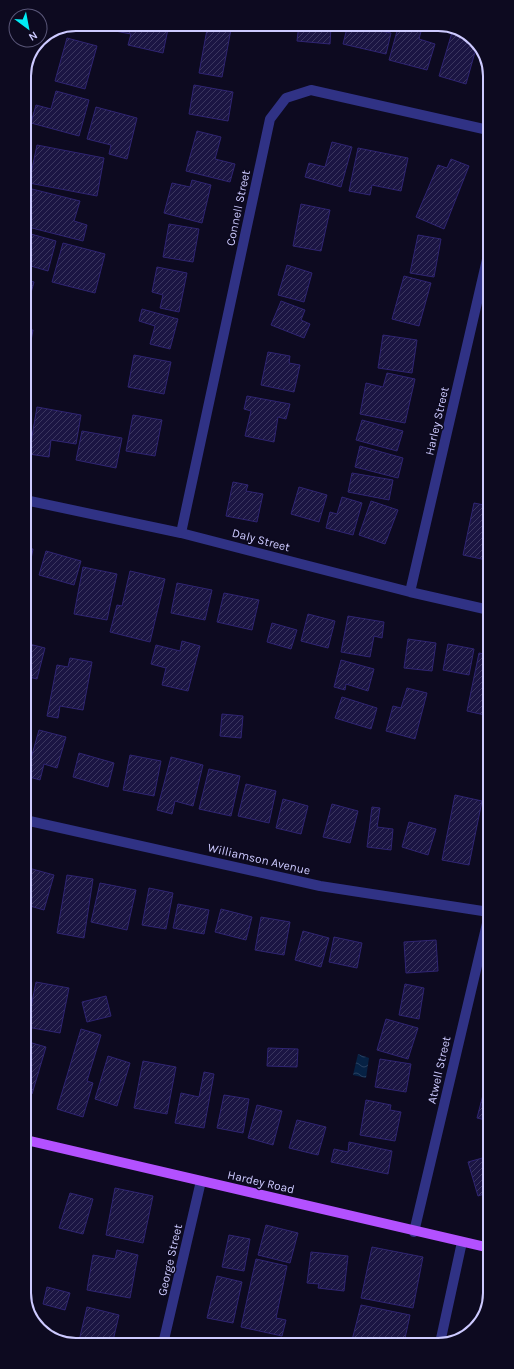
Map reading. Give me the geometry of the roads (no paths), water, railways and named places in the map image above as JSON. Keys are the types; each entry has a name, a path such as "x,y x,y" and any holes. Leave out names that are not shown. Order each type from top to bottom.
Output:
{"main road":[{"name":"Hardey Road","path":"31,1141 414,1232 483,1246"}],"street":[{"name":"Connell Street","path":"181,533 270,119 286,98 310,90 483,129"},
{"name":"Harley Street","path":"410,592 483,278"},
{"name":"Daly Street","path":"31,501 181,533 410,592 483,609"},
{"name":"Williamson Avenue","path":"31,821 320,886 483,913"},
{"name":"Atwell Street","path":"414,1232 483,939"},
{"name":"George Street","path":"164,1338 201,1181"},
{"path":"441,1338 462,1242"}],"water":[{"path":"358,1054 369,1058 366,1078 353,1075"}]}
